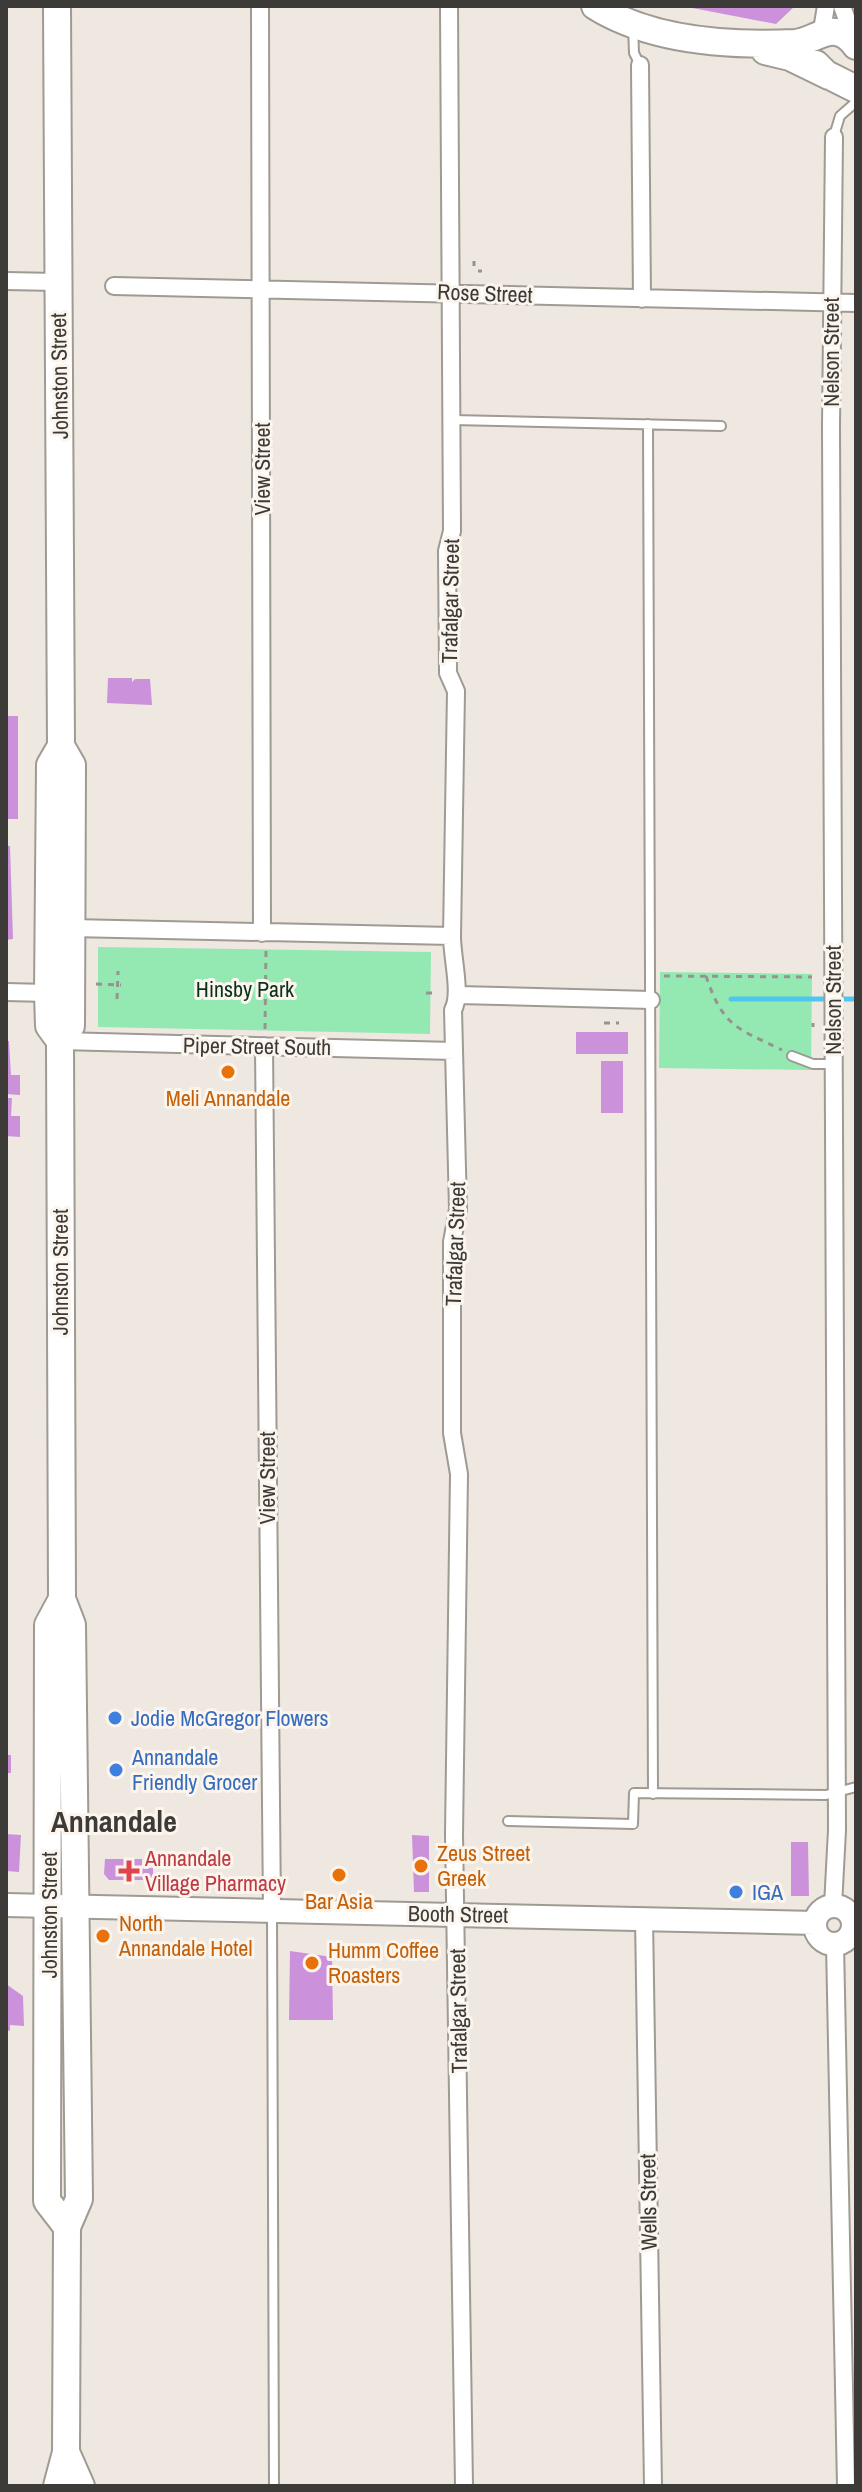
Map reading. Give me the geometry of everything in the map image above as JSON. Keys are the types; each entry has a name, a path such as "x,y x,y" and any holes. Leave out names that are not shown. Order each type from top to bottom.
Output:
{"main road":[{"name":"Johnston Street","path":"57,6 61,746 72,765 71,1026 60,1041"},
{"path":"595,6 633,26 730,41 790,57 831,76 849,73 856,62"},
{"path":"730,41 793,43 837,32 856,46"},
{"path":"820,37 814,57 822,71 856,89"},
{"name":"Johnston Street","path":"57,2486 66,2452 67,2227 79,2199 78,1906 72,1625 62,1599 60,1041 49,1026 48,993 50,765 61,746"},
{"name":"Johnston Street","path":"62,1599 48,1625 47,2201 67,2227"},
{"name":"Booth Street","path":"6,1905 815,1923"},
{"path":"833,1906 848,1913 854,1926 847,1939 835,1944 820,1939 815,1923 819,1913 833,1906"},
{"name":"Johnston Street","path":"66,2452 81,2486"}],"street":[{"name":"View Street","path":"260,6 264,939"},
{"name":"Trafalgar Street","path":"449,6 452,531 447,551 448,673 456,691 452,936 453,974 458,995 453,1010 458,1197 452,1242 452,1433 459,1474 454,1834 464,2486"},
{"path":"820,37 826,6"},
{"path":"842,6 856,46"},
{"path":"640,65 642,299"},
{"name":"Nelson Street","path":"833,1906 837,1791 831,302 834,137"},
{"path":"6,281 57,282"},
{"name":"Rose Street","path":"114,286 856,303"},
{"path":"71,928 264,939 452,936"},
{"path":"6,992 48,993"},
{"path":"458,995 651,1000"},
{"name":"View Street","path":"264,1040 272,1911"},
{"name":"Piper Street South","path":"60,1041 264,1040 454,1051"},
{"name":"Wells Street","path":"644,1918 653,2486"},
{"path":"835,1944 849,2477"}],"lane":[{"path":"633,26 634,53 640,65"},
{"name":"Nelson Street","path":"834,137 840,116 856,102"},
{"path":"451,420 721,426"},
{"path":"648,424 653,1794"},
{"path":"792,1056 813,1064 833,1064"},
{"path":"508,1821 633,1824 634,1793 826,1795 856,1787"},
{"path":"272,1911 274,2486"}],"path":[{"path":"264,939 264,1040"},
{"path":"117,999 120,985 118,971"},
{"path":"660,976 813,978"},
{"path":"706,976 715,1004 730,1024 792,1056"},
{"path":"96,984 120,985"},
{"path":"426,993 433,993"},
{"path":"604,1023 619,1023"}],"green space":[{"name":"Hinsby Park","path":"98,947 431,952 430,1034 98,1027"},
{"path":"660,972 812,974 811,1070 659,1068"}],"building":[{"path":"682,6 795,6 776,24"},
{"path":"108,678 132,678 132,682 135,679 150,679 152,705 107,703"},
{"path":"6,716 18,716 18,819 6,819"},
{"path":"6,846 10,846 13,939 6,940"},
{"path":"576,1032 628,1032 628,1054 576,1054"},
{"path":"6,1041 9,1041 11,1075 20,1075 20,1095 6,1094"},
{"path":"601,1061 623,1061 623,1113 601,1113"},
{"path":"6,1098 12,1098 11,1116 20,1116 20,1137 6,1136"},
{"path":"6,1755 11,1755 11,1773 6,1773"},
{"path":"6,1834 21,1835 19,1872 6,1871"},
{"name":"Zeus Street Greek","path":"412,1835 429,1836 429,1892 414,1892"},
{"path":"791,1842 808,1842 809,1896 791,1896"},
{"name":"Annandale Village Pharmacy","path":"105,1859 142,1859 142,1868 153,1868 153,1880 109,1880 104,1874"},
{"path":"290,1951 332,1957 333,2020 289,2020"},
{"path":"6,1984 23,1996 24,2026 10,2025 10,2031 6,2030"}],"waterway":[{"path":"731,999 856,999"}],"place":[{"name":"Meli Annandale","path":"228,1072"},
{"name":"Jodie McGregor Flowers","path":"115,1718"},
{"name":"Annandale Friendly Grocer","path":"116,1770"},
{"name":"Zeus Street Greek","path":"421,1866"},
{"name":"Annandale Village Pharmacy","path":"129,1871"},
{"name":"Bar Asia","path":"339,1875"},
{"name":"IGA","path":"736,1892"},
{"name":"North Annandale Hotel","path":"103,1936"},
{"name":"Humm Coffee Roasters","path":"312,1963"}],"district":[{"name":"Annandale","path":"114,1821"}]}
